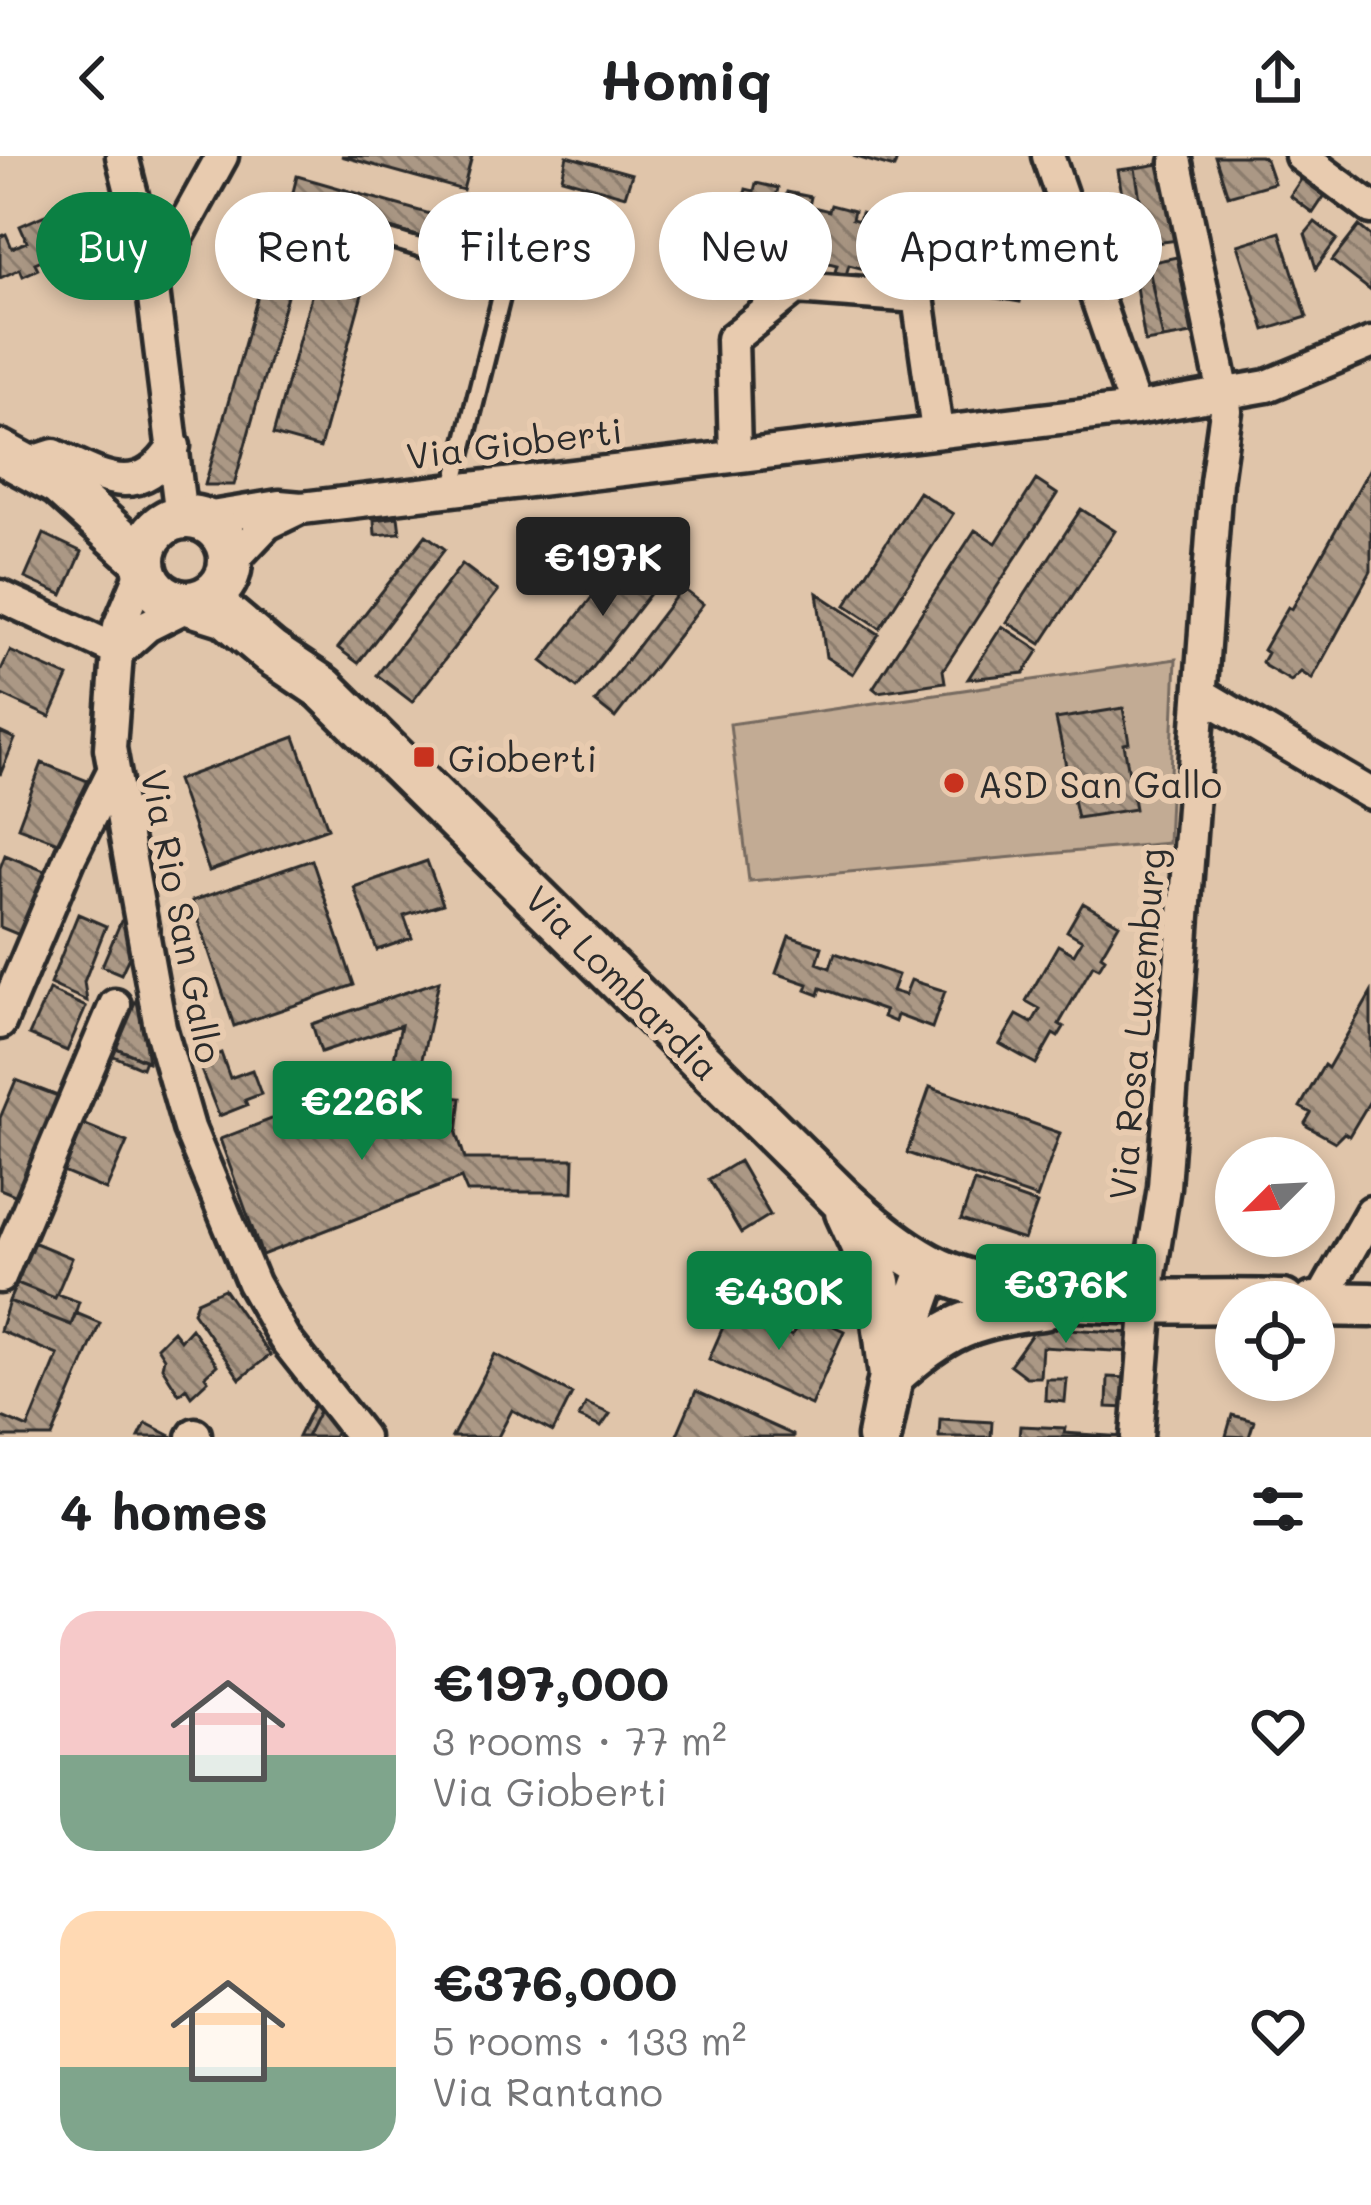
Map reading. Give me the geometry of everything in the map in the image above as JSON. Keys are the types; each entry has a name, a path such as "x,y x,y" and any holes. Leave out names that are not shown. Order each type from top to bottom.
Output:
{"main road":[{"path":"28,466 80,484 120,511 182,519 224,538 230,563 225,581 215,593 191,604 160,595 144,563 112,528 28,466"},
{"path":"144,563 149,538 182,519"},
{"name":"Via Lombardia","path":"230,563 255,603 287,635 323,688"},
{"name":"Via Lombardia","path":"191,604 226,615 323,688 879,1233 930,1266 1003,1289 1132,1300"},
{"path":"840,1198 879,1282 891,1376"},
{"path":"879,1437 891,1376 930,1266"},
{"path":"891,1376 934,1340 968,1321 999,1313 1132,1300 1215,1301"},
{"path":"1335,1304 1371,1305"}],"street":[{"path":"122,156 131,192"},
{"path":"191,212 222,156"},
{"path":"1048,156 1135,409"},
{"path":"1301,156 1371,208"},
{"path":"1176,163 1224,394"},
{"path":"736,453 732,339 796,288 918,297 937,431"},
{"path":"154,300 182,519"},
{"name":"Via Gioberti","path":"182,519 1135,409 1267,386 1371,344"},
{"name":"Via Rosa Luxemburg","path":"1137,1437 1132,1300 1164,1187 1224,394"},
{"path":"28,466 54,455 111,480 131,482 164,463 174,446"},
{"path":"230,563 267,524 302,508"},
{"name":"Via Rio San Gallo","path":"144,563 119,626 111,712 112,773 160,1027 190,1128 253,1282 284,1338 362,1437"},
{"path":"0,596 118,651 147,626 191,604"},
{"path":"1203,694 1371,794"},
{"path":"0,1023 71,855 112,773"},
{"path":"0,1277 116,1005"},
{"path":"1321,1281 1371,1212"}],"lane":[{"path":"394,240 507,274 453,489"}],"shaded area":[{"name":"ASD San Gallo","path":"1176,659 1168,843 749,881 730,724"}],"building":[{"path":"341,156 472,156 463,190"},
{"path":"567,156 632,174 626,192 562,178"},
{"path":"853,156 898,156 894,168"},
{"path":"1215,156 1261,156 1274,183 1228,196"},
{"path":"1165,163 1178,240 1162,242 1162,192 1139,192 1135,168"},
{"path":"1135,168 1139,192 1121,192 1118,170"},
{"path":"297,176 353,192 293,192"},
{"path":"1302,178 1325,195 1313,213 1290,196"},
{"path":"756,183 778,188 777,192 745,192 754,191"},
{"path":"394,204 418,210 418,236 394,229"},
{"path":"832,205 854,211 852,219 856,220 856,267 849,265 846,275 835,272 837,265 832,264"},
{"path":"36,219 36,270 23,276 20,269 0,278 0,237 6,234 12,248 27,242 20,226"},
{"path":"1315,222 1337,239 1316,268 1305,234"},
{"path":"1359,226 1371,236 1371,291 1332,261"},
{"path":"1280,232 1307,317 1265,330 1238,245"},
{"path":"1177,257 1192,334 1163,339 1155,300 1162,300 1162,260"},
{"path":"257,300 286,300 234,485 205,485"},
{"path":"310,300 360,300 320,448 273,435"},
{"path":"1138,300 1155,300 1163,339 1145,342"},
{"path":"1371,466 1371,571 1312,679 1301,672 1291,681 1265,666 1263,650 1288,607 1292,609"},
{"path":"1036,480 1057,494 943,670 945,682 878,692 873,688 975,530 996,543"},
{"path":"919,492 953,514 880,628 846,605"},
{"path":"1081,509 1115,531 1041,644 1007,622"},
{"path":"398,517 400,533 375,535 374,520"},
{"path":"44,534 82,552 63,595 25,578"},
{"path":"426,535 445,549 358,663 338,648"},
{"path":"629,550 663,577 577,688 542,661"},
{"path":"462,564 498,591 412,702 377,675"},
{"path":"682,588 703,604 615,718 595,702"},
{"path":"817,593 879,634 853,674 826,657"},
{"path":"1002,626 1039,650 1024,673 968,679"},
{"path":"10,651 68,677 50,717 0,694 0,672"},
{"path":"1123,708 1135,809 1077,818 1056,719"},
{"path":"0,732 15,739 0,775"},
{"path":"295,737 328,828 209,871 177,780"},
{"path":"42,763 88,781 63,844 18,827"},
{"path":"5,855 47,872 22,936 0,927 0,868"},
{"path":"312,860 354,985 234,1026 192,901"},
{"path":"427,861 443,904 404,916 412,938 377,950 354,887"},
{"path":"1083,903 1119,924 1101,955 1105,958 1099,968 1093,965 1059,1024 1064,1027 1058,1037 1053,1034 1036,1064 1000,1044 1017,1015 1032,1023 1040,1009 1026,1001 1058,945 1074,954 1082,940 1067,931"},
{"path":"78,914 106,926 84,982 87,1001 50,984"},
{"path":"126,920 131,953 121,974 102,966 121,921"},
{"path":"789,936 822,947 817,963 830,968 835,953 898,975 892,991 905,995 911,980 945,991 932,1028 897,1015 895,1022 883,1017 885,1011 821,988 819,995 806,990 808,984 776,973"},
{"path":"439,981 420,1068 393,1063 401,1025 321,1052 312,1024"},
{"path":"49,990 86,1007 67,1051 29,1035"},
{"path":"1371,993 1371,1099 1349,1136 1344,1133 1335,1142 1335,1137 1307,1126 1311,1113 1300,1107 1324,1065 1328,1068"},
{"path":"137,998 143,1030 148,1062 114,1047"},
{"path":"114,1047 145,1060 142,1068 111,1055"},
{"path":"221,1053 230,1078 252,1070 261,1094 219,1116 198,1062"},
{"path":"385,1075 408,1133 432,1123 419,1094 461,1098 457,1133 465,1159 574,1159 573,1192 467,1192 461,1178 262,1255 220,1139"},
{"path":"16,1080 58,1096 17,1196 0,1189 0,1118"},
{"path":"930,1087 1060,1133 1037,1198 907,1153"},
{"path":"83,1124 127,1142 106,1190 63,1172"},
{"path":"739,1161 770,1215 741,1233 709,1179"},
{"path":"974,1182 1037,1204 1024,1240 961,1220"},
{"path":"33,1242 72,1258 55,1298 17,1283"},
{"path":"17,1283 79,1302 71,1325 9,1301"},
{"path":"224,1289 270,1355 240,1379 193,1312 197,1301"},
{"path":"9,1301 71,1325 76,1313 100,1323 52,1437 0,1437 0,1416 28,1428 58,1355 0,1331"},
{"path":"731,1309 792,1336 803,1312 844,1331 811,1405 709,1359"},
{"path":"1037,1327 1131,1333 1130,1352 1042,1347 1040,1377 1026,1377 1010,1365"},
{"path":"191,1328 217,1365 191,1396 186,1388 179,1394 162,1367 164,1358 157,1347 173,1331 180,1340"},
{"path":"495,1354 572,1394 553,1432 512,1410 498,1437 452,1437"},
{"path":"1108,1377 1128,1378 1127,1408 1107,1407"},
{"path":"1046,1379 1067,1379 1065,1402 1045,1400"},
{"path":"696,1391 793,1435 793,1437 676,1437"},
{"path":"316,1400 322,1405 306,1437 298,1437"},
{"path":"586,1403 610,1414 601,1427 579,1417"},
{"path":"322,1405 338,1426 333,1437 306,1437"},
{"path":"1232,1415 1254,1421 1249,1437 1226,1436"},
{"path":"940,1419 992,1422 991,1437 939,1437"},
{"path":"146,1423 173,1437 139,1437"},
{"path":"1020,1426 1065,1428 1064,1433 1125,1437 1019,1437"}],"place":[{"name":"Gioberti","path":"424,757"},
{"name":"ASD San Gallo","path":"954,783"}]}
